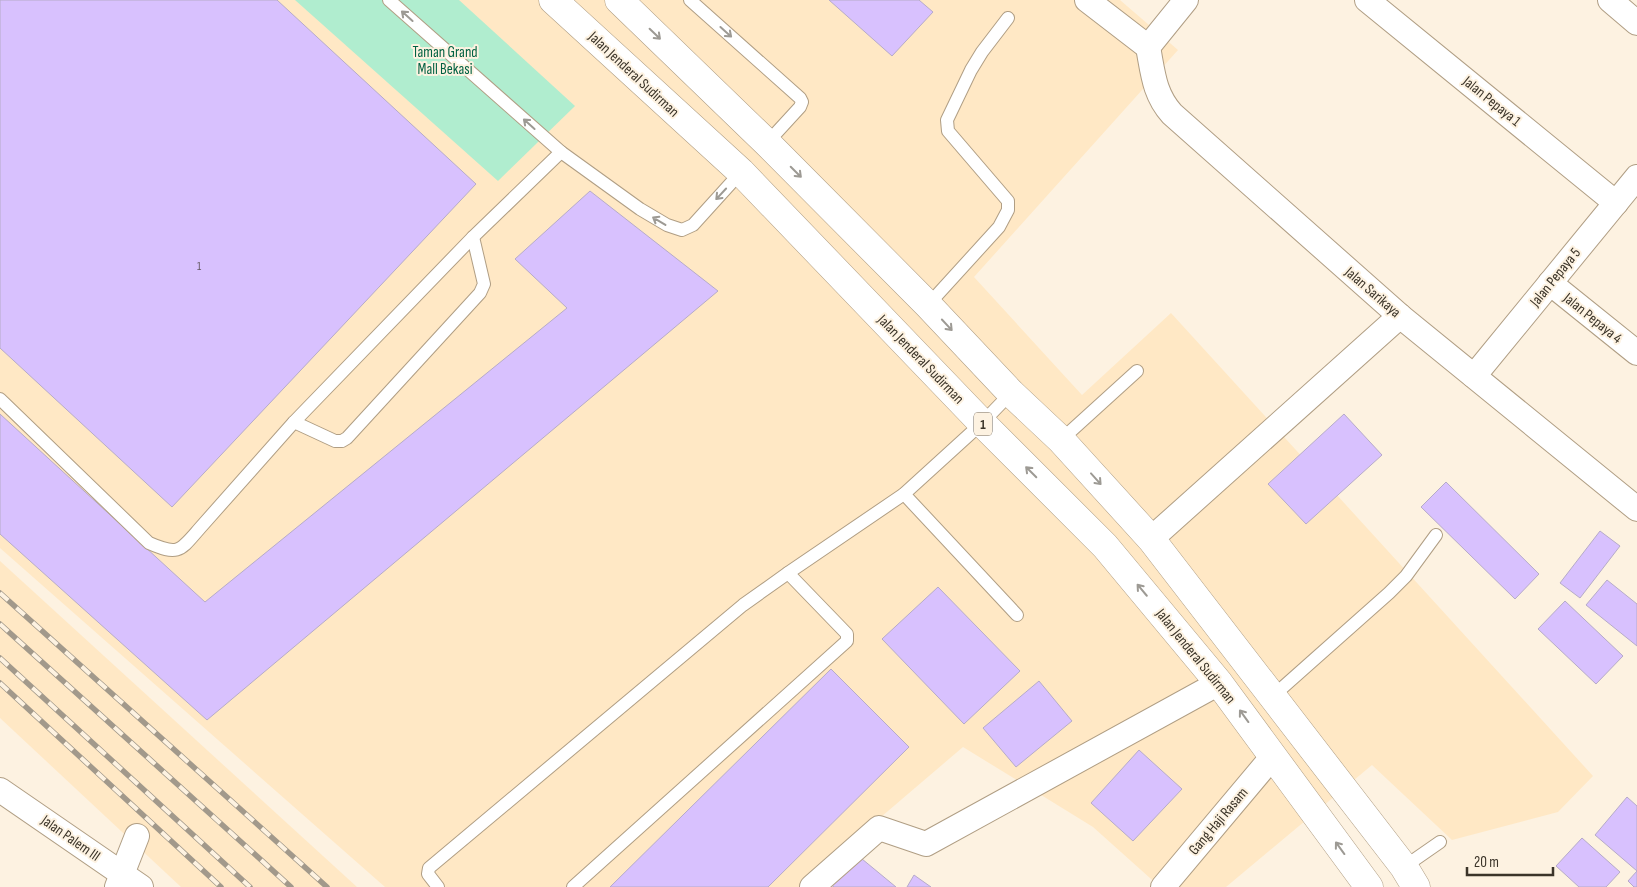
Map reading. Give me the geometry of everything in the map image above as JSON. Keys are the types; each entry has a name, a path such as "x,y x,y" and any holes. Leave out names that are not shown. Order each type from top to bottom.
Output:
{"highway":[{"name":"Jalan Jenderal Sudirman","path":"553,0 741,172 982,423 1106,546 1219,683 1369,887"},
{"path":"629,3 928,305 1011,393 1061,440 1151,539 1412,880"},
{"path":"741,172 767,143"}],"street":[{"path":"1086,0 1148,47 1186,0"},
{"name":"Jalan Pepaya 1","path":"1367,0 1616,203"},
{"path":"1610,0 1637,23"},
{"name":"Jalan Sarikaya","path":"1148,47 1157,92 1162,104 1172,114 1400,316 1637,509"},
{"name":"Jalan Pepaya 5","path":"1474,376 1637,177"},
{"name":"Jalan Pepaya 4","path":"1550,284 1637,354"},
{"path":"1151,539 1400,316"},
{"path":"812,887 879,828 926,844 1219,683"},
{"name":"Gang Haji Rasam","path":"1163,887 1273,756"},
{"name":"Jalan Palem III","path":"0,790 127,883"},
{"path":"127,883 137,836"}],"lane":[{"path":"389,0 560,152 640,209 667,225 682,230 693,225 741,172"},
{"path":"690,0 800,98 802,102 800,107 767,143"},
{"path":"928,305 999,227 1008,210 1008,201 948,131 947,126 947,120 971,70 1008,18"},
{"path":"0,399 149,543 166,551 176,550 184,546 294,422 473,237 560,152"},
{"path":"294,422 335,441 347,438 480,293 484,284 473,237"},
{"path":"1061,440 1136,371"},
{"path":"438,887 428,874 429,868 744,605 904,494 982,423 1011,393"},
{"path":"904,494 1018,614"},
{"path":"1273,696 1389,593 1406,576 1436,535"},
{"path":"573,887 847,641 847,634 788,573"},
{"path":"1412,880 1440,842"}],"shaded area":[{"path":"0,0 1120,0 1178,50 974,277 1082,395 1171,313 1593,776 1558,812 1452,840 1372,765 1226,887 1160,887 1093,827 963,747 799,887 385,887 0,548"},
{"path":"0,561 357,887 181,887 0,718"}],"green space":[{"name":"Taman Grand Mall Bekasi","path":"295,0 459,0 575,106 498,181"}],"building":[{"path":"0,0 277,0 476,184 172,507 0,348"},
{"path":"829,0 919,0 933,12 892,56"},
{"path":"590,191 718,291 207,720 0,534 0,414 205,602 567,308 515,259"},
{"path":"1344,414 1382,455 1306,524 1268,484"},
{"path":"1446,482 1539,574 1515,599 1421,507"},
{"path":"1600,531 1620,546 1580,598 1560,583"},
{"path":"1607,580 1637,604 1637,646 1586,605"},
{"path":"938,587 1020,671 964,724 882,639"},
{"path":"1565,601 1623,656 1596,684 1538,629"},
{"path":"831,669 909,747 768,887 610,887"},
{"path":"1039,681 1072,721 1016,767 983,728"},
{"path":"1139,750 1182,789 1133,841 1091,803"},
{"path":"1627,797 1637,806 1637,871 1595,835"},
{"path":"1582,838 1620,872 1606,887 1579,887 1556,866"},
{"path":"856,854 896,887 834,887 830,884"},
{"path":"1637,871 1637,887 1634,887 1628,881"},
{"path":"914,875 931,887 907,887"}],"railway":[{"path":"0,593 327,887"},
{"path":"0,624 291,887"},
{"path":"0,658 250,887"},
{"path":"0,683 221,887"}]}
